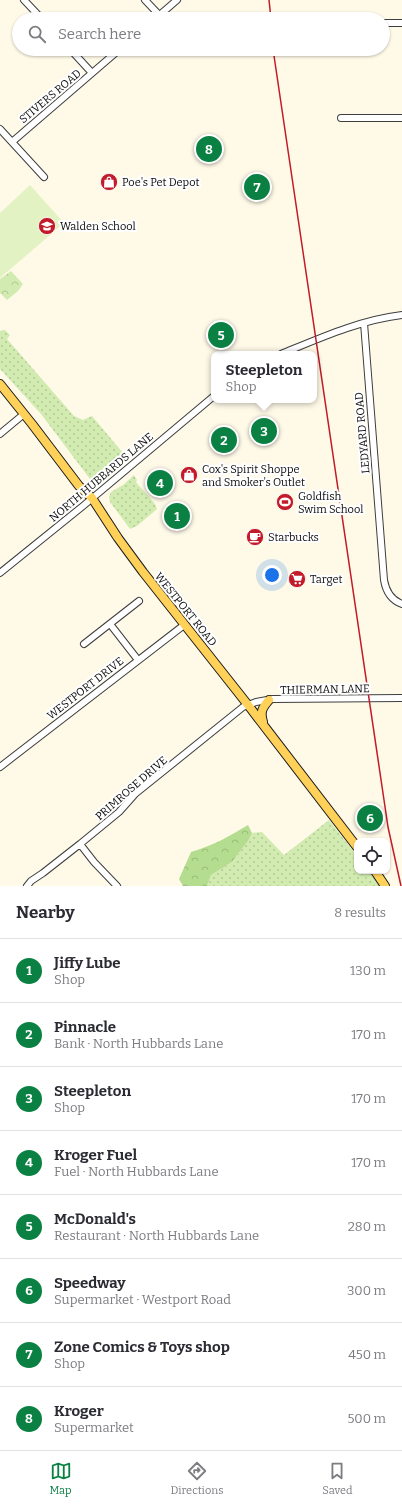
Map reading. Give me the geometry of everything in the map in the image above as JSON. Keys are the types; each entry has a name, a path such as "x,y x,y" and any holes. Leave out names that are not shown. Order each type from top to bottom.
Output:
{"main road":[{"name":"WESTPORT ROAD","path":"0,384 78,486 92,498 118,538 184,625 295,765 297,770 354,844"},
{"path":"264,725 261,715 262,708 269,700"},
{"path":"377,874 386,886"}],"street":[{"path":"24,0 35,12"},
{"path":"145,0 154,12"},
{"path":"165,12 177,0"},
{"path":"390,24 402,23"},
{"path":"76,56 92,73"},
{"name":"STIVERS ROAD","path":"12,142 112,56"},
{"path":"341,118 402,118"},
{"path":"0,129 44,177"},
{"path":"288,351 336,332 364,323 402,316"},
{"name":"LEDYARD ROAD","path":"364,323 384,580 387,592 390,596 402,604"},
{"name":"NORTH HUBBARDS LANE","path":"0,573 211,399"},
{"path":"0,434 24,414"},
{"path":"84,644 139,601"},
{"path":"110,624 138,660"},
{"name":"WESTPORT DRIVE","path":"0,767 184,625"},
{"name":"THIERMAN LANE","path":"248,705 269,700 402,698"},
{"name":"PRIMROSE DRIVE","path":"27,886 31,881 119,812 135,794 215,728 240,709 248,705"},
{"path":"80,844 94,862 118,886"}],"green space":[{"path":"30,185 64,223 0,278 0,213"},
{"path":"11,271 23,284 18,291 7,300 0,293 0,279"},
{"path":"5,330 10,335 7,339 74,416 83,420 92,416 123,453 96,474 97,481 90,479 41,414 0,369 0,331"},
{"path":"134,475 137,480 136,482 151,499 157,509 137,526 130,529 110,502 109,497 111,492 123,485"},
{"path":"329,820 354,852 354,874 371,874 380,886 207,886 211,875 232,862 248,841 252,833 262,832 284,855"},
{"path":"248,825 252,833 248,841 232,862 211,875 207,886 183,886 179,879 191,852 221,840"}],"railway":[{"path":"269,0 270,12"},
{"path":"274,56 388,827 401,886"}],"place":[{"name":"Kroger","path":"209,149"},
{"name":"Poe's Pet Depot","path":"109,182"},
{"name":"Zone Comics & Toys shop","path":"257,187"},
{"name":"Walden School","path":"47,226"},
{"name":"McDonald's","path":"221,335"},
{"name":"Steepleton","path":"264,431"},
{"name":"Pinnacle","path":"224,440"},
{"name":"Cox's Spirit Shoppe and Smoker's Outlet","path":"189,475"},
{"name":"Kroger Fuel","path":"160,483"},
{"name":"Goldfish Swim School","path":"285,502"},
{"name":"Jiffy Lube","path":"177,516"},
{"name":"Starbucks","path":"255,537"},
{"name":"Target","path":"297,579"},
{"name":"Speedway","path":"370,818"}]}
